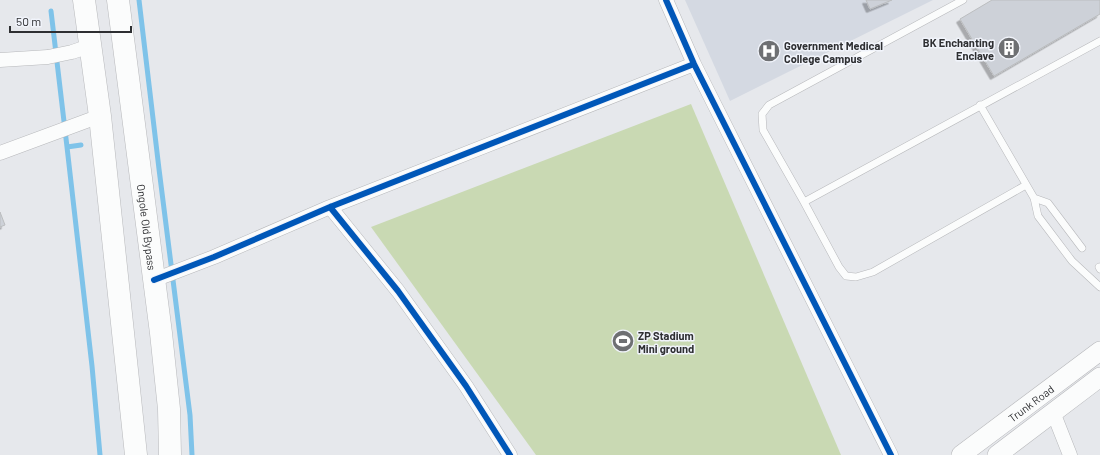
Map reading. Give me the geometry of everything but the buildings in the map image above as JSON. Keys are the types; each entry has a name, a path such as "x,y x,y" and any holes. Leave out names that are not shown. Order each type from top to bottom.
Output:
{"main road":[{"path":"84,0 81,49 92,119 136,455"},
{"name":"Ongole Old Bypass","path":"118,0 169,409 170,455"},
{"name":"Trunk Road","path":"960,455 1100,351"},
{"path":"997,455 1100,377"}],"street":[{"path":"666,0 694,64 891,455"},
{"path":"0,60 48,57 81,49"},
{"path":"154,280 184,269 330,207 694,64"},
{"path":"0,153 92,119"},
{"path":"330,207 398,290 466,386 510,455"},
{"path":"1053,412 1070,455"}],"lane":[{"path":"963,0 769,105 762,114 763,130 839,267 846,276 856,277 873,272 1026,185"},
{"path":"804,202 1100,41"},
{"path":"980,105 1034,198 1038,216 1072,261 1100,287"},
{"path":"1034,198 1048,203 1082,248"}],"shaded area":[{"name":"Government Medical College Campus","path":"685,0 933,0 730,101"}],"green space":[{"name":"ZP Stadium Mini ground","path":"691,104 841,455 536,455 371,227"}],"waterway":[{"path":"139,0 190,415 192,455"},
{"path":"51,11 67,147"},
{"path":"81,145 67,147 92,366 100,455"}],"cycle path":[{"path":"666,0 694,64 891,455"},
{"path":"154,280 214,257 330,207 694,64"},
{"path":"330,207 398,291 466,386 510,455"}],"place":[{"name":"BK Enchanting Enclave","path":"1009,48"},
{"name":"Government Medical College Campus","path":"769,51"},
{"name":"ZP Stadium Mini ground","path":"623,341"}]}
